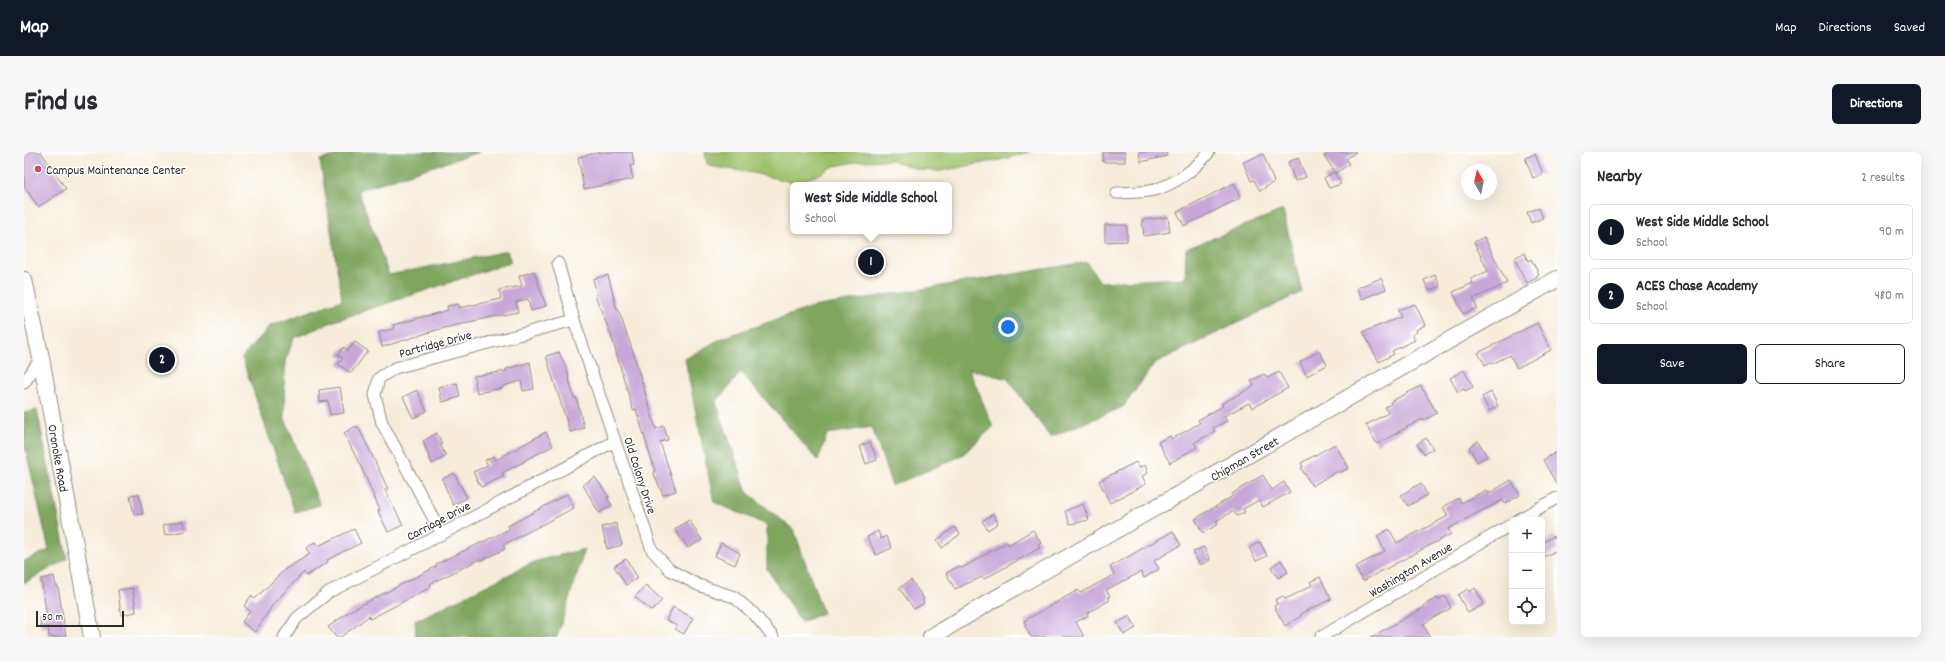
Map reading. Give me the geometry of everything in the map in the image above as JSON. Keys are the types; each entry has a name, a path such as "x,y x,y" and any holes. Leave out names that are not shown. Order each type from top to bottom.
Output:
{"street":[{"path":"1117,193 1154,190 1181,178 1203,160 1209,152"},
{"name":"Old Colony Drive","path":"558,263 574,320 652,550 670,570 698,585 734,597 754,614 773,637"},
{"name":"Chipman Street","path":"932,637 993,600 1557,279"},
{"name":"Oronoke Road","path":"24,280 41,358 92,637"},
{"name":"Partridge Drive","path":"442,534 382,423 375,394 379,378 395,368 574,320"},
{"path":"24,383 41,358"},
{"name":"Carriage Drive","path":"284,637 297,618 329,592 442,534 615,440"},
{"path":"1523,517 1557,498"},
{"name":"Washington Avenue","path":"1321,637 1509,526"}],"green space":[{"path":"347,152 479,152 358,190 389,275 507,251 511,262 337,320 294,338 285,362 284,417 320,505 295,512 242,358 269,326 342,300 320,160"},
{"path":"705,152 1029,152 1000,160 940,171 920,170 891,160 862,161 834,166 818,175 798,182 791,182 753,173 709,166 706,161"},
{"path":"1283,210 1302,292 1155,363 1123,407 1050,437 1008,379 969,369 993,427 961,456 892,486 872,427 827,434 818,461 741,372 716,402 747,492 794,530 823,613 801,622 767,569 767,525 714,502 685,359 722,338 813,307 1087,262 1100,282 1185,278 1186,249"},
{"path":"37,410 67,559 24,583 24,561 49,550 24,442 24,413"},
{"path":"585,549 557,637 416,637 415,621 536,561"}],"building":[{"name":"Campus Maintenance Center","path":"24,152 41,152 66,189 38,207 24,186"},
{"path":"601,152 632,152 634,165 630,166 633,179 584,189 578,157"},
{"path":"1103,152 1125,152 1125,162 1103,162"},
{"path":"1139,152 1166,152 1167,156 1141,162"},
{"path":"1331,152 1356,152 1346,159 1349,164 1336,173 1324,156"},
{"path":"1263,154 1274,182 1260,191 1254,180 1251,181 1243,162"},
{"path":"1535,154 1543,174 1533,178 1525,158"},
{"path":"1298,158 1306,177 1295,181 1288,162"},
{"path":"1334,172 1341,184 1329,188 1324,178"},
{"path":"1234,183 1240,198 1184,226 1177,212"},
{"path":"1539,208 1543,218 1531,223 1527,212"},
{"path":"1168,217 1170,232 1144,236 1142,220"},
{"path":"1105,225 1127,225 1127,241 1105,242"},
{"path":"1484,237 1507,283 1473,299 1477,308 1463,314 1453,292 1473,283 1471,279 1488,271 1474,242"},
{"path":"1524,253 1528,261 1531,259 1539,274 1536,276 1537,278 1527,283 1514,258"},
{"path":"534,271 546,306 531,311 528,299 516,302 518,312 440,329 382,347 379,332 394,329 393,325 448,310 447,306 458,304 459,308 501,299 499,290 522,286 519,276"},
{"path":"608,275 617,310 618,309 631,346 656,429 664,426 668,440 660,442 676,491 663,495 653,472 655,471 636,409 633,410 611,335 595,295 597,294 593,279"},
{"path":"1435,275 1440,286 1429,291 1424,280"},
{"path":"1381,278 1386,289 1362,299 1357,288"},
{"path":"1415,304 1425,325 1416,330 1417,332 1412,335 1415,340 1392,351 1394,354 1379,362 1363,332 1401,317 1398,310"},
{"path":"1537,323 1551,350 1517,368 1510,355 1492,364 1491,362 1485,365 1478,353"},
{"path":"355,342 368,351 351,373 338,364 343,358 338,355 344,347 348,351"},
{"path":"1319,351 1327,365 1307,376 1300,362"},
{"path":"559,352 569,375 574,398 576,397 584,428 570,432 546,356"},
{"path":"530,362 534,389 523,391 521,381 503,386 503,388 477,393 474,376 507,371 506,369"},
{"path":"1464,370 1473,387 1465,391 1464,389 1458,392 1450,378"},
{"path":"1279,372 1288,388 1252,408 1249,403 1224,416 1227,421 1213,428 1215,431 1194,443 1197,447 1170,463 1158,442 1170,436 1172,439 1200,423 1198,420 1223,406 1221,404 1254,386 1251,381 1264,374 1267,378"},
{"path":"457,383 460,397 442,402 439,387"},
{"path":"1421,386 1437,413 1423,421 1422,419 1377,444 1366,425 1388,413 1385,407 1391,404 1390,402"},
{"path":"340,387 344,413 330,415 328,401 320,402 319,390"},
{"path":"417,390 427,411 413,418 403,397"},
{"path":"1491,392 1498,406 1489,411 1482,397"},
{"path":"354,427 358,427 372,455 388,489 385,490 403,525 388,532 378,511 380,510 362,469 344,433"},
{"path":"546,432 553,446 502,473 504,476 481,487 473,472 488,465 485,460 494,456 496,460"},
{"path":"437,433 442,444 440,445 446,456 432,464 423,441"},
{"path":"1426,438 1433,449 1424,454 1417,444"},
{"path":"1478,441 1487,456 1477,462 1469,447"},
{"path":"870,442 877,460 866,464 860,446"},
{"path":"1335,444 1349,468 1339,473 1338,471 1312,486 1301,468 1303,467 1301,463"},
{"path":"1557,452 1557,485 1543,460"},
{"path":"1136,462 1139,467 1145,465 1148,473 1142,476 1146,484 1110,503 1099,481"},
{"path":"454,473 467,498 453,505 442,479"},
{"path":"1263,475 1272,490 1284,482 1290,492 1263,507 1259,500 1243,509 1245,512 1237,516 1233,511 1216,521 1218,524 1203,533 1195,519 1233,496 1232,494"},
{"path":"595,477 609,497 607,498 612,505 599,513 583,485"},
{"path":"1511,480 1520,495 1505,504 1503,500 1479,512 1448,529 1451,534 1363,581 1355,567 1385,551 1377,536 1389,529 1397,543 1448,516 1443,507 1459,498 1461,503 1486,490 1488,494"},
{"path":"1421,483 1427,495 1408,506 1401,495"},
{"path":"139,494 143,514 134,515 130,495"},
{"path":"567,494 574,508 503,545 505,549 480,561 480,559 430,584 431,587 370,619 369,616 341,637 336,637 328,627 350,611 437,566 436,564 510,529 508,526"},
{"path":"1083,504 1089,520 1070,524 1065,511"},
{"path":"993,514 998,523 988,530 982,521"},
{"path":"689,520 702,540 688,548 675,529"},
{"path":"183,521 185,531 165,535 163,525"},
{"path":"616,523 622,545 607,549 602,527"},
{"path":"955,527 960,534 942,548 937,540"},
{"path":"354,529 361,543 327,560 328,562 306,576 304,572 274,603 255,632 242,622 250,611 244,606 251,596 255,599 284,570 310,554 306,548 315,542 318,546"},
{"path":"1033,530 1041,543 1038,545 1040,548 984,579 982,577 955,589 946,573 958,567 962,568 1007,542 1008,545"},
{"path":"878,531 881,539 886,536 892,548 876,555 867,537"},
{"path":"1173,531 1181,545 1154,561 1159,569 1144,578 1141,572 1106,590 1110,596 1108,597 1110,600 1087,613 1088,616 1076,622 1084,637 1031,637 1024,625 1026,625 1024,621 1078,590 1080,593 1114,575 1110,567"},
{"path":"1554,536 1557,542 1557,550 1545,556 1545,553 1545,541"},
{"path":"1260,542 1267,556 1256,561 1249,548"},
{"path":"721,543 740,553 735,565 715,556"},
{"path":"1204,547 1210,560 1200,565 1193,552"},
{"path":"626,559 638,578 626,585 614,566"},
{"path":"1281,560 1288,572 1278,578 1271,567"},
{"path":"54,576 56,586 58,586 66,637 49,637 48,627 41,628 40,618 47,617 41,579"},
{"path":"1320,577 1331,599 1301,614 1301,616 1285,626 1274,606 1277,604 1275,600 1283,596 1285,599 1292,596 1312,585 1310,582"},
{"path":"911,580 924,599 922,600 924,603 914,609 899,588"},
{"path":"646,585 662,600 652,611 635,597"},
{"path":"133,588 136,612 121,615 118,590"},
{"path":"1475,588 1484,604 1468,613 1458,595 1468,589 1469,592"},
{"path":"1445,596 1451,608 1423,624 1430,637 1371,637 1425,607 1424,605 1437,598 1438,600"},
{"path":"673,607 693,618 684,634 675,629 677,626 666,620"},
{"path":"1130,616 1136,628 1124,635 1117,623"}],"place":[{"name":"Campus Maintenance Center","path":"38,169"},
{"name":"West Side Middle School","path":"871,262"},
{"name":"ACES Chase Academy","path":"162,360"}]}
